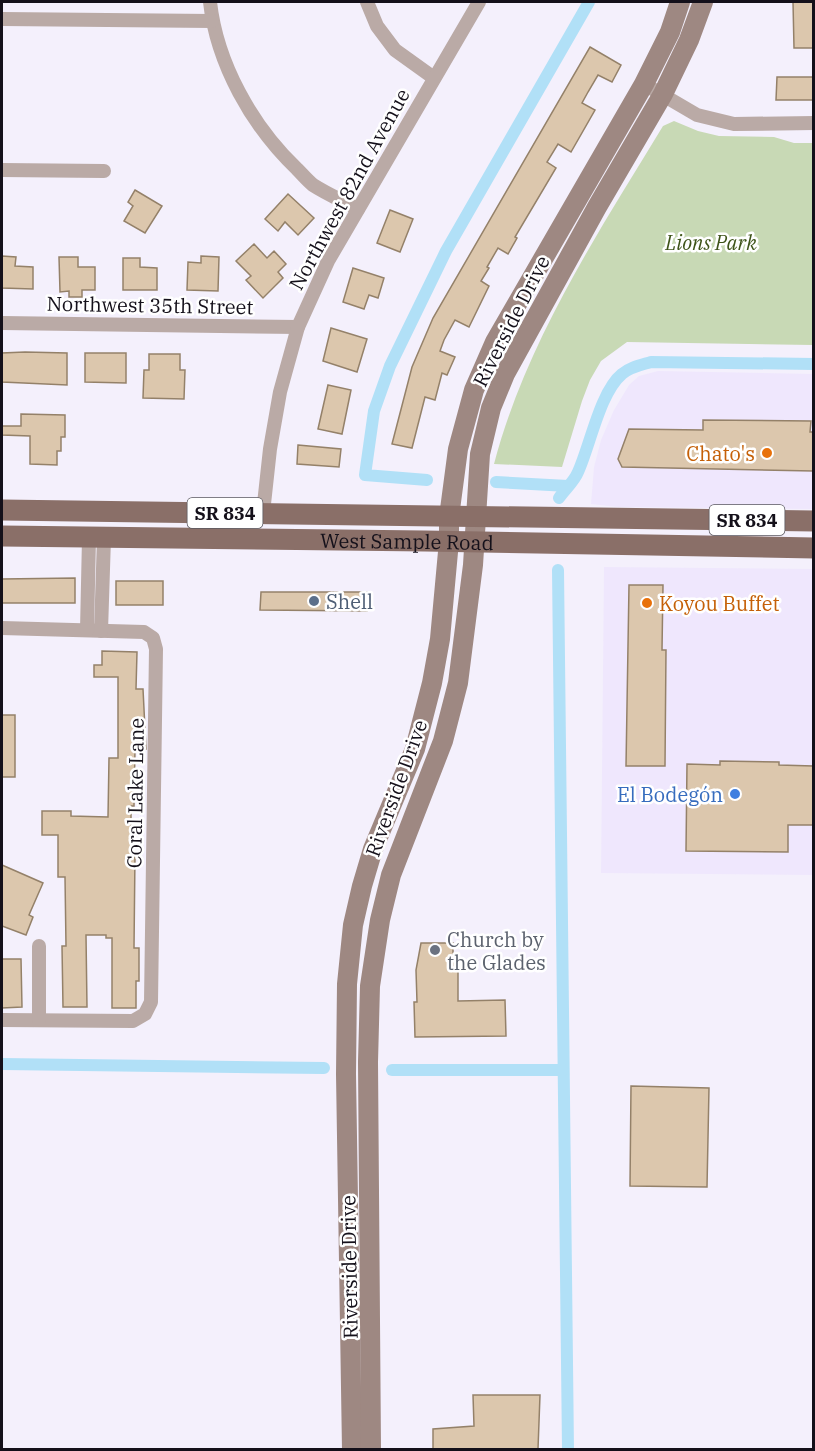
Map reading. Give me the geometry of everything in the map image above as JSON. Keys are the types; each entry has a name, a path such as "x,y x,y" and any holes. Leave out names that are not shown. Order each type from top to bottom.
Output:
{"main road":[{"name":"West Sample Road","path":"2,510 813,521"},
{"name":"West Sample Road","path":"2,536 813,548"},
{"path":"762,547 780,536 813,536"}],"street":[{"path":"210,2 212,21 228,68 248,106 275,148 313,184 358,209"},
{"path":"367,2 376,26 395,50 434,78"},
{"name":"Northwest 82nd Avenue","path":"263,513 270,449 280,392 298,327 328,261 479,2"},
{"name":"Riverside Drive","path":"352,1449 346,1074 347,984 353,925 373,849 416,749 432,683 440,639 449,541 448,517 458,449 474,390 486,362 525,289 644,84 670,32 680,2"},
{"name":"Riverside Drive","path":"371,1449 368,1074 370,986 380,920 391,875 442,741 458,683 466,634 475,542 480,454 491,408 505,374 597,207 663,94 689,40 703,2"},
{"path":"2,20 212,21"},
{"path":"644,84 697,115 734,124 813,123"},
{"path":"2,170 104,171"},
{"name":"Northwest 35th Street","path":"2,323 298,327"},
{"path":"2,628 94,630 97,538"},
{"name":"Coral Lake Lane","path":"39,1020 132,1022 145,1014 152,1002 156,648 153,638 144,632 94,630"},
{"path":"2,1020 39,1020 39,946"}],"shaded area":[{"path":"658,371 813,374 813,509 618,507 591,504 594,467 601,440 614,410 629,385 639,376"},
{"path":"604,567 813,569 813,875 601,873"}],"green space":[{"name":"Lions Park","path":"674,121 698,131 719,136 774,137 794,143 813,143 813,345 627,342 601,361 590,380 562,467 494,464 525,375 566,289 663,126"}],"building":[{"path":"793,2 813,2 813,48 794,48"},
{"path":"590,47 621,65 612,82 598,75 588,92 582,103 595,110 571,152 558,144 547,162 556,168 515,237 517,238 508,254 498,248 487,267 489,268 481,281 489,286 469,327 455,320 444,340 440,351 455,357 447,375 442,373 435,400 425,397 412,448 392,444 412,367 433,318"},
{"path":"777,77 813,77 813,100 776,100"},
{"path":"135,190 162,206 145,233 124,221 133,206 128,202"},
{"path":"288,194 314,218 298,235 285,222 278,231 265,219"},
{"path":"390,210 413,219 400,252 377,243"},
{"path":"254,244 267,258 274,251 286,264 278,272 283,278 263,298 246,280 251,276 236,261"},
{"path":"2,256 16,257 15,266 33,267 33,289 2,288"},
{"path":"201,256 219,257 218,291 187,290 188,262 201,263"},
{"path":"59,257 78,257 78,267 95,267 95,290 82,290 82,297 69,297 69,291 60,292"},
{"path":"123,258 140,258 140,267 157,268 157,290 123,290"},
{"path":"353,268 384,278 378,298 369,295 364,309 343,302"},
{"path":"331,328 367,339 357,372 323,361"},
{"path":"2,353 67,353 67,385 2,382"},
{"path":"85,353 126,353 126,383 85,382"},
{"path":"149,354 180,354 180,370 185,370 184,399 143,398 144,370 149,370"},
{"path":"328,385 351,390 342,434 318,429"},
{"path":"21,414 65,415 65,437 61,437 61,451 57,451 57,465 30,464 30,436 2,435 2,426 21,426"},
{"path":"703,420 811,421 813,471 622,467 618,459 629,429 703,430"},
{"path":"298,445 341,449 339,467 297,464"},
{"path":"75,578 75,603 2,603 2,579"},
{"path":"116,581 163,581 163,605 116,605"},
{"path":"629,585 663,585 662,650 666,650 665,766 626,766"},
{"name":"Shell","path":"261,592 367,592 367,611 260,610"},
{"path":"102,651 137,652 136,689 143,689 146,749 135,749 134,806 131,806 131,854 135,854 134,948 139,948 136,1008 112,1008 112,938 106,938 106,935 86,935 87,1007 63,1007 62,946 66,946 65,877 58,877 58,835 42,835 42,811 71,811 71,816 108,817 109,758 118,758 118,677 94,677 94,665 102,665"},
{"path":"2,715 15,715 15,777 2,777"},
{"path":"720,761 779,762 779,765 813,766 813,825 788,825 788,852 686,851 687,764 720,765"},
{"path":"2,865 43,883 29,915 33,917 26,935 2,926"},
{"path":"421,943 453,943 453,955 458,955 458,1001 505,1000 506,1036 415,1037 416,970"},
{"path":"2,959 21,959 22,1007 2,1008"},
{"path":"631,1086 709,1088 707,1187 630,1186"},
{"path":"473,1395 540,1395 538,1449 433,1449 433,1429 474,1426"}],"waterway":[{"path":"427,480 365,475 374,411 390,366 446,251 589,2"},
{"path":"559,498 578,472 608,393 614,382 628,370 651,362 814,364"},
{"path":"496,482 568,486"},
{"path":"558,570 568,1450"},
{"path":"2,1064 324,1068"},
{"path":"392,1070 563,1070"}],"place":[{"name":"Chato's","path":"767,453"},
{"name":"Shell","path":"314,601"},
{"name":"Koyou Buffet","path":"647,603"},
{"name":"El Bodegón","path":"735,794"},
{"name":"Church by the Glades","path":"435,950"}]}
